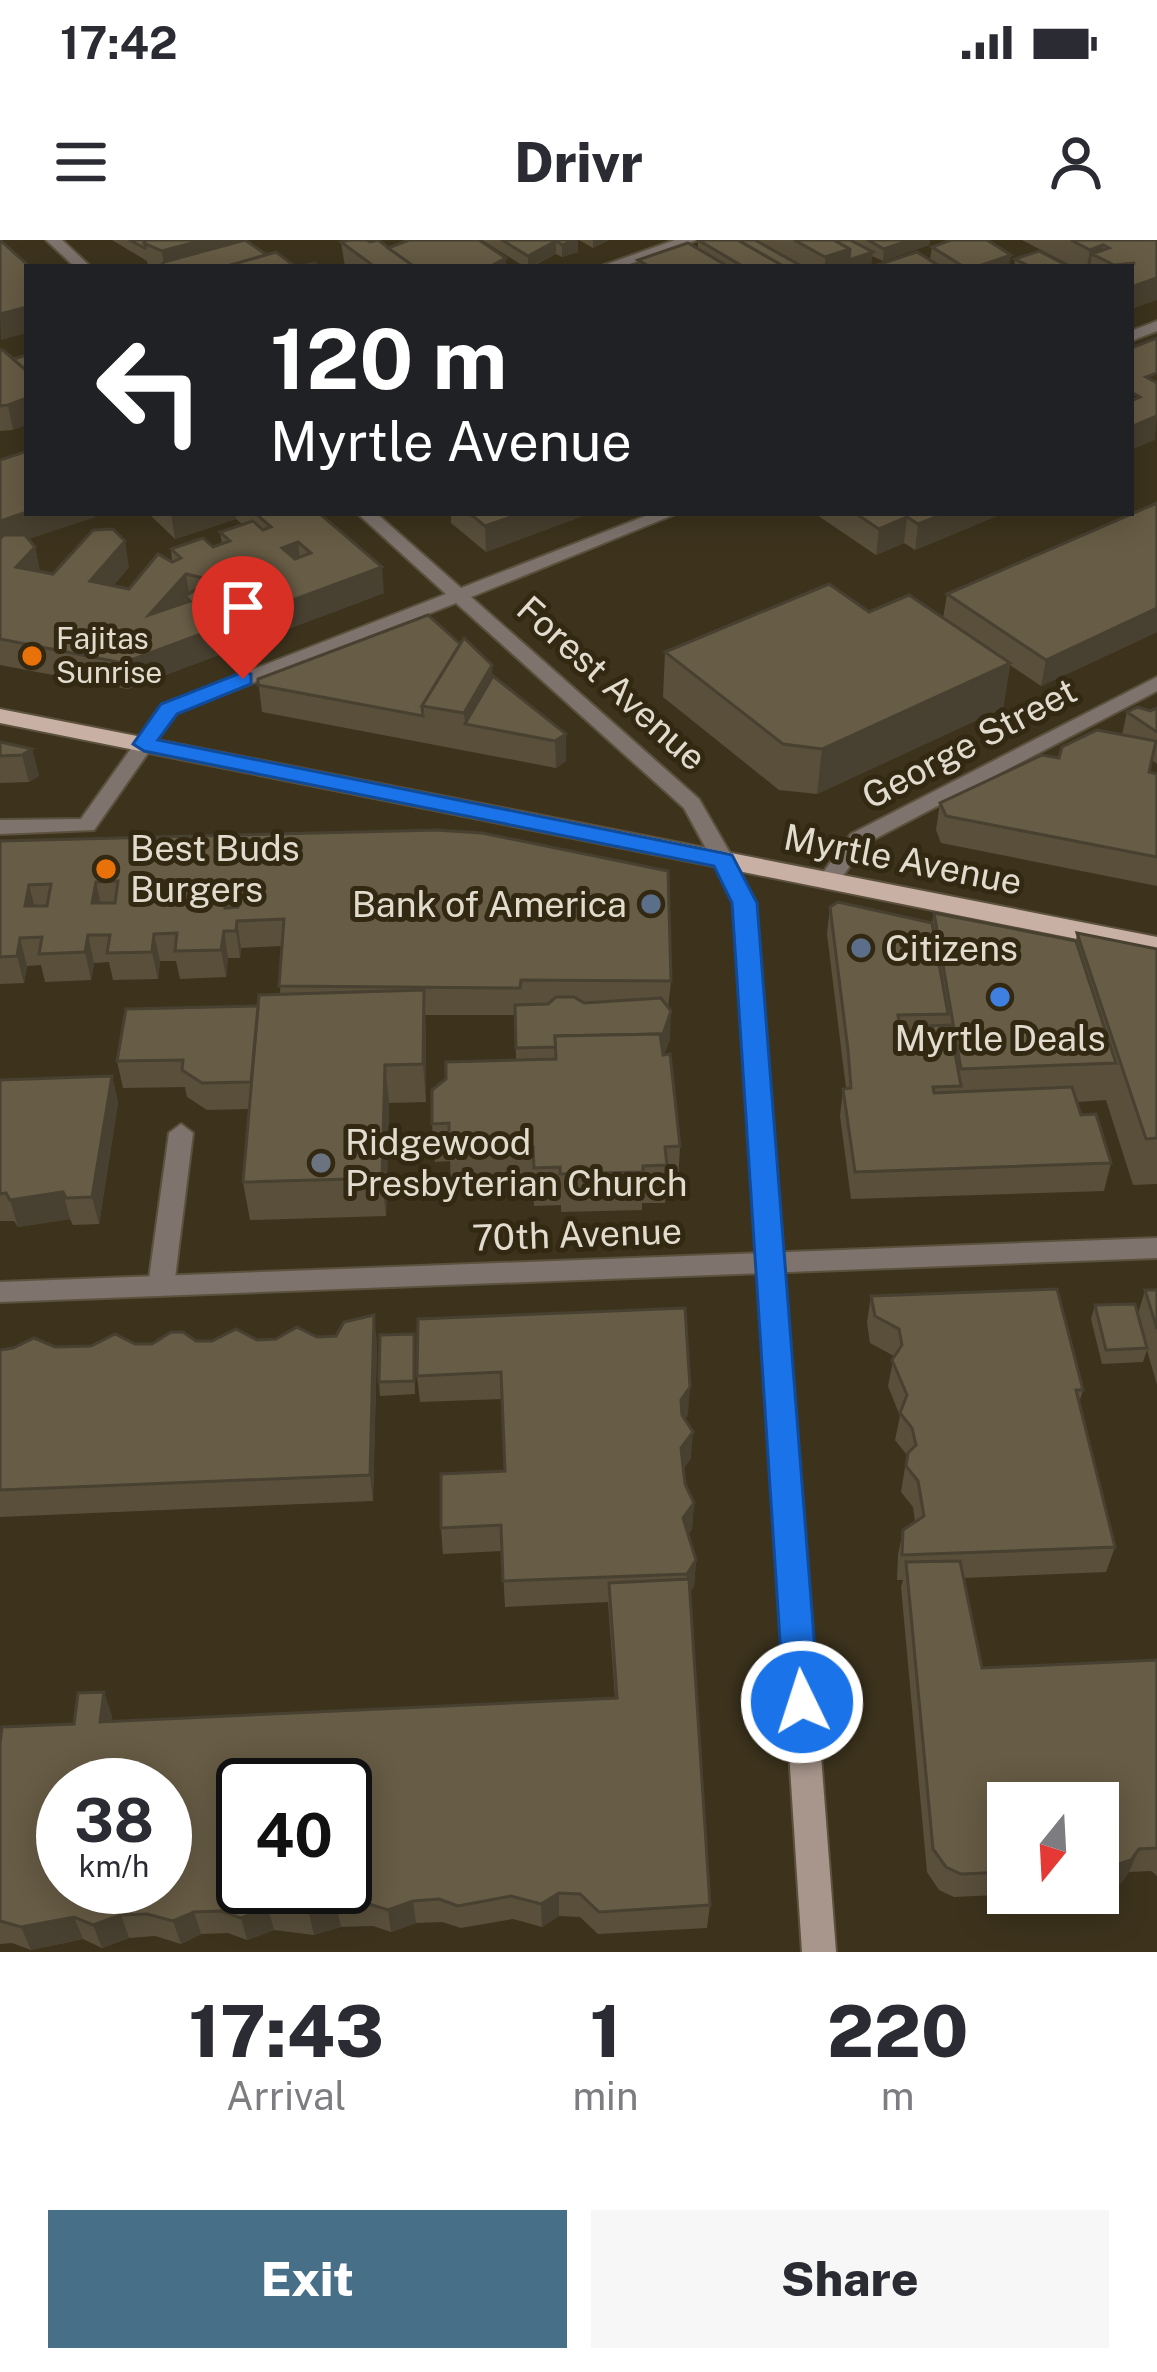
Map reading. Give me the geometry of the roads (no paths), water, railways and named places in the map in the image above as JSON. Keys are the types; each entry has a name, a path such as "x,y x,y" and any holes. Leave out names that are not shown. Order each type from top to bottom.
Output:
{"main road":[{"name":"Myrtle Avenue","path":"0,716 1157,946"}],"street":[{"path":"53,240 81,264"},
{"path":"615,264 690,240"},
{"name":"Forest Avenue","path":"369,516 692,804 745,903 819,1952"},
{"path":"0,827 87,825 169,709 661,516"},
{"name":"George Street","path":"828,881 858,838 1157,683"},
{"path":"161,1286 181,1133"},
{"name":"70th Avenue","path":"0,1292 1157,1248"}],"place":[{"name":"Fajitas Sunrise","path":"32,656"},
{"name":"Best Buds Burgers","path":"106,869"},
{"name":"Bank of America","path":"651,904"},
{"name":"Citizens","path":"861,948"},
{"name":"Myrtle Deals","path":"1000,997"},
{"name":"Ridgewood Presbyterian Church","path":"321,1163"}]}
